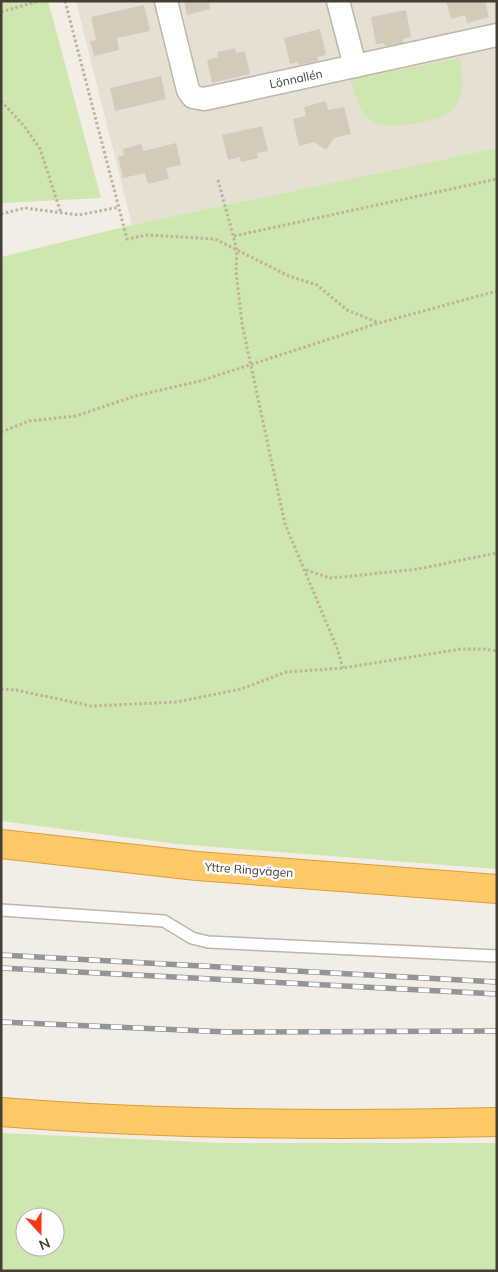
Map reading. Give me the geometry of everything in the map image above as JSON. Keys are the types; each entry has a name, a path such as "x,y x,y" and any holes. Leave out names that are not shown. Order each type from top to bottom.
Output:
{"highway":[{"name":"Yttre Ringvägen","path":"1,844 197,866 497,889"},
{"path":"1,1112 179,1121 366,1125 497,1122"}],"street":[{"name":"Lönnallén","path":"166,1 188,90 193,97 204,99 497,35"},
{"path":"338,1 355,66"}],"lane":[{"path":"1,910 164,921 192,938 208,942 497,956"}],"path":[{"path":"1,12 40,1"},
{"path":"66,1 127,239 147,235 215,240 289,276 317,285 347,310 379,322"},
{"path":"1,100 25,127 40,148 61,213"},
{"path":"233,236 497,179"},
{"path":"218,180 237,250 236,271 242,324 285,524 344,668"},
{"path":"1,214 25,208 79,215 119,207"},
{"path":"1,432 29,421 76,416 135,396 200,381 379,322 497,291"},
{"path":"305,570 330,578 418,569 497,553"},
{"path":"1,690 16,690 91,706 177,702 241,690 286,672 344,668 461,649 484,649 497,652"}],"shaded area":[{"path":"76,1 497,1 497,148 132,225"}],"green space":[{"path":"1,1 48,1 101,198 1,203"},
{"path":"460,58 462,90 455,107 438,118 412,124 386,125 368,118 359,105 350,79"},
{"path":"497,148 497,869 177,844 1,821 1,257 132,225"},
{"path":"1,1133 219,1143 497,1143 497,1271 1,1271"}],"building":[{"path":"184,1 209,1 210,9 187,15"},
{"path":"446,1 485,1 489,17 467,23 465,15 451,19"},
{"path":"144,5 150,31 117,38 119,50 94,56 90,41 96,40 91,17"},
{"path":"406,10 411,37 403,39 403,43 385,46 384,43 376,44 371,17"},
{"path":"320,29 326,55 317,57 318,61 299,65 298,62 290,64 284,38"},
{"path":"235,48 236,53 245,51 250,74 212,83 207,60 218,57 217,52"},
{"path":"161,76 166,99 115,111 110,88"},
{"path":"326,101 328,110 344,107 351,134 334,138 326,150 314,142 299,146 293,119 306,116 304,107"},
{"path":"262,126 268,151 257,153 258,158 241,162 240,157 228,160 222,135"},
{"path":"176,143 181,165 166,168 169,179 148,184 145,173 123,178 118,157 124,155 123,149 141,144 143,151"}],"railway":[{"path":"1,955 497,982"},
{"path":"1,968 497,994"},
{"path":"1,1022 228,1032 497,1031"}]}
